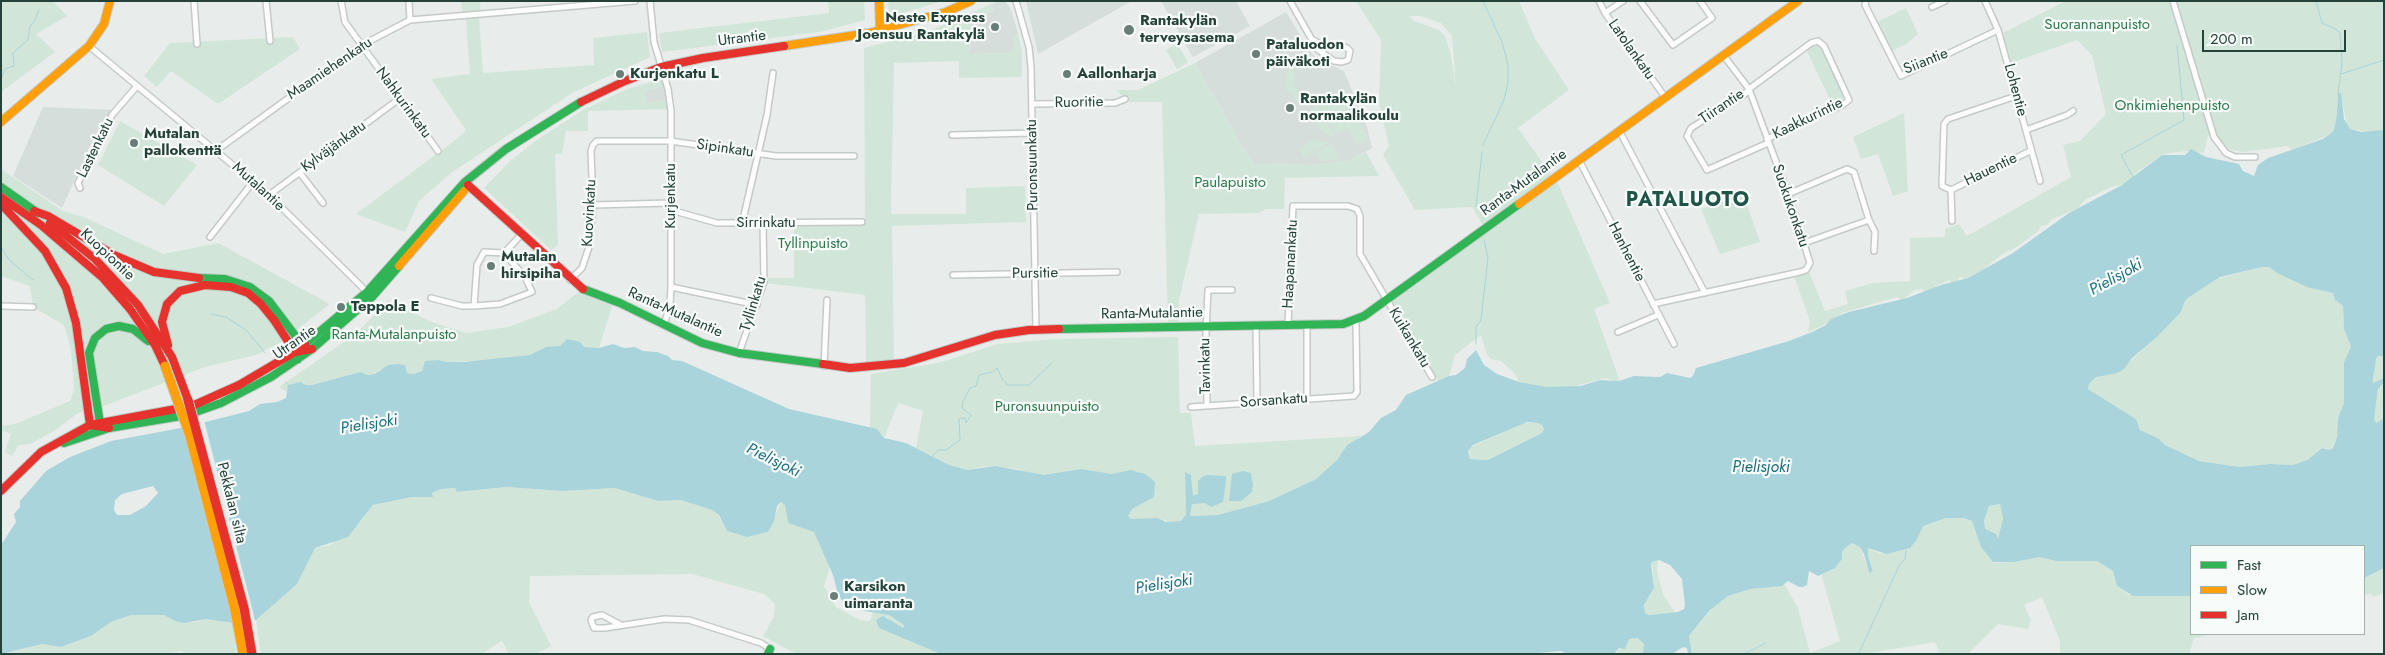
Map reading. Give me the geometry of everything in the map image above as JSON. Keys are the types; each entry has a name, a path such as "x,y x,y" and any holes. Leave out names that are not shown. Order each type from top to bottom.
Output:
{"main road":[{"path":"1,122 89,46 104,24 110,1"},
{"path":"879,1 880,30"},
{"name":"Utrantie","path":"1,491 41,452 95,427 192,406 239,385 300,352 312,349 370,294 484,165 578,104 624,81 661,67 703,58 805,44 880,30 946,12 971,1"},
{"name":"Ranta-Mutalantie","path":"467,184 520,235 570,280 588,293 620,303 702,343 739,353 850,368 904,363 995,335 1036,330 1343,324 1356,320 1387,300 1798,1"},
{"name":"Kuopiontie","path":"1,187 77,244 111,274 138,305 170,362"},
{"name":"Kuopiontie","path":"1,197 41,225 93,268 130,309 170,362"},
{"path":"1,204 45,251 66,288 76,323 95,427"},
{"path":"34,211 48,216 114,255 154,272 173,276 225,279 250,286 269,301 300,352"},
{"path":"170,362 162,322 167,304 180,291 206,285 231,287 255,299 300,352"},
{"name":"Utrantie","path":"95,427 109,428 163,420 204,409 240,394 300,352 370,294"},
{"path":"95,427 89,353 95,338 112,327 128,327 155,344"},
{"name":"Pekkalan silta","path":"170,362 235,610 243,654"},
{"name":"Pekkalan silta","path":"170,362 199,434 244,608 252,654"}],"street":[{"path":"194,1 197,44"},
{"path":"266,1 270,41"},
{"name":"Nahkurinkatu","path":"341,1 345,22 438,151"},
{"path":"409,1 410,20"},
{"name":"Maamiehenkatu","path":"217,150 362,45 410,20 635,1"},
{"name":"Kurjenkatu","path":"650,1 654,42 668,89 671,286 670,305 664,325"},
{"name":"Puronsuunkatu","path":"1016,1 1029,47 1033,133 1036,330"},
{"path":"1290,1 1318,49 1334,61 1342,62 1348,60 1350,56 1350,51 1342,46 1324,46 1313,40"},
{"name":"Latolankatu","path":"1599,1 1605,13 1665,97"},
{"path":"1605,13 1623,1"},
{"path":"1640,1 1673,46 1712,18 1700,1"},
{"name":"Siiantie","path":"1866,1 1865,5 1901,76 1998,30"},
{"path":"1932,7 1945,1"},
{"name":"Lohentie","path":"1985,1 1998,30 2026,130 2030,151 2040,181"},
{"path":"2173,1 2214,137 2226,153 2235,157 2255,157"},
{"name":"Kaakkurintie","path":"1750,89 1811,43 1818,41 1824,46 1848,94 1849,100 1844,104 1767,141"},
{"name":"Mutalantie","path":"89,46 217,150 269,195 370,294"},
{"name":"Suokukonkatu","path":"1653,304 1705,294 1806,270 1810,263 1788,194 1767,141 1750,89 1724,56"},
{"path":"742,224 767,115 772,73"},
{"name":"Lastenkatu","path":"80,188 78,184 112,115 137,86"},
{"name":"Tiirantie","path":"1750,89 1746,94 1691,128 1687,136 1707,170 1767,141"},
{"path":"1952,221 1951,190 1942,186 1944,124 1948,119 2016,96"},
{"name":"Kylväjänkatu","path":"269,195 399,99"},
{"name":"Ruoritie","path":"1032,104 1115,102 1126,99"},
{"path":"2026,130 2073,111"},
{"path":"1620,132 1705,294"},
{"path":"952,135 1033,133"},
{"name":"Sipinkatu","path":"597,142 670,141 759,154 854,156"},
{"name":"Kuovinkatu","path":"570,280 582,268 586,259 593,205 591,151 597,142"},
{"name":"Hauentie","path":"1951,190 2030,151"},
{"name":"Hanhentie","path":"1579,160 1674,344"},
{"path":"1788,194 1847,169 1854,172 1869,220 1876,232 1874,251"},
{"path":"300,172 323,203"},
{"path":"210,237 253,182"},
{"path":"593,205 670,203"},
{"name":"Haapanankatu","path":"1288,325 1293,206 1348,206 1356,209"},
{"name":"Kuikankatu","path":"1356,209 1360,216 1360,254 1432,377"},
{"name":"Sirrinkatu","path":"671,210 717,223 862,222"},
{"path":"1804,243 1869,220"},
{"name":"Tyllinkatu","path":"739,353 757,305 765,275 763,224"},
{"path":"504,253 520,235"},
{"path":"431,298 462,306 474,306 500,304 532,292 525,276 504,253 484,252 477,265 474,306"},
{"name":"Pursitie","path":"952,275 1117,272"},
{"path":"671,286 757,305"},
{"name":"Tavinkatu","path":"1207,406 1206,327 1208,290 1232,290"},
{"path":"824,366 827,300"},
{"path":"1,306 33,307"},
{"path":"1618,332 1658,315"},
{"name":"Sorsankatu","path":"1191,407 1356,394 1356,320"},
{"path":"1307,324 1307,399"},
{"path":"1256,325 1258,403"},
{"path":"621,625 602,615 593,616 591,620 594,628 621,625 664,618 689,620 761,643 769,651"}],"shaded area":[{"path":"1005,1 1011,10 1018,33 1013,39 1013,53 969,54 971,20 994,10 991,4"},
{"path":"1026,1 1132,1 1038,54"},
{"path":"1161,1 1236,1 1250,26 1193,57"},
{"name":"Rantakylän normaalikoulu","path":"1286,12 1309,50 1317,59 1344,71 1367,127 1372,148 1349,161 1313,165 1254,164 1195,63"},
{"path":"666,85 669,100 647,103 644,91"},
{"path":"43,107 112,110 94,137 62,208 13,176"}],"green space":[{"path":"5,1 53,1 67,16 36,34 55,52 1,92 1,4"},
{"path":"461,1 480,1 481,18 479,18 483,73 594,65 593,38 647,32 650,57 572,93 451,173 419,201 405,232 356,214 458,138 466,130 431,79 470,74 466,19 463,19"},
{"path":"828,1 864,1 865,20 820,32 662,52 659,33 829,13"},
{"path":"888,1 943,1 889,17"},
{"path":"1356,1 1519,1 1536,40 1569,90 1518,128 1559,186 1610,303 1594,309 1621,384 1606,378 1564,389 1545,389 1519,382 1515,374 1501,361 1490,359 1481,335 1455,355 1449,376 1438,382 1391,299 1486,231 1472,207 1415,210 1383,155 1389,146 1379,103 1381,40","holes":["1409,16 1420,16 1441,23 1452,36 1456,87 1451,56 1445,36 1439,30 1414,21"]},
{"path":"2066,1 2384,1 2384,131 2368,132 2350,129 2347,125 2341,96 2336,129 2327,136 2292,150 2288,146 2243,152 2231,150 2208,135 2204,153 2186,151 2163,154 2138,171 2128,183 2111,187 2085,200 2077,209 2052,219 2047,225 2041,226 2037,232 2017,247 2001,255 1984,269 1966,279 1959,277 1958,281 1951,283 1950,280 1935,286 1936,289 1927,293 1922,289 1915,290 1902,300 1897,297 1842,313 1836,319 1808,332 1810,321 1794,276 1809,272 1825,311 1848,304 1845,291 1873,283 1910,281 1910,238 1945,237 1945,229 1959,224 1967,236 2071,177 2063,145 2080,141 2106,114 2092,55 2077,40 2011,63 2003,33"},
{"name":"Tyllinpuisto","path":"991,4 994,10 971,20 969,54 1012,53 1013,39 1018,33 1022,52 1022,77 959,78 959,61 894,63 891,214 966,214 966,188 1025,186 1026,222 892,226 894,361 866,362 865,295 766,283 766,278 794,278 794,224 865,223 864,48 930,31"},
{"path":"1906,8 1918,34 1905,45 1891,51 1877,22"},
{"path":"293,37 300,49 218,104 171,71 157,87 144,76 170,43"},
{"path":"1177,43 1188,62 1177,69 1166,50"},
{"path":"1815,44 1820,45 1844,93 1843,99 1832,104 1807,51"},
{"name":"Paulapuisto","path":"1195,63 1254,164 1313,165 1349,161 1366,152 1379,176 1285,178 1284,209 1266,209 1259,213 1199,214 1179,300 1178,324 1168,325 1162,102 1130,102 1116,90 1138,90"},
{"path":"1291,66 1295,74 1294,87 1300,93 1307,96 1311,103 1297,101 1286,90 1285,77"},
{"path":"664,78 666,85 644,91 647,103 669,100 670,109 588,111 588,131 566,131 562,154 555,154 558,245 551,250 484,188 510,161 534,142 583,110 627,89"},
{"path":"1343,89 1369,140 1358,146 1348,128 1337,134 1318,103"},
{"path":"1316,104 1334,135 1330,137 1318,128 1313,109"},
{"path":"1904,113 1908,191 1893,196 1878,154 1861,159 1853,137"},
{"name":"Mutalan pallokenttä","path":"120,121 197,165 164,206 98,165"},
{"path":"1313,140 1330,142 1304,157 1299,149"},
{"path":"1332,144 1340,156 1339,159 1320,161 1316,152"},
{"path":"1,169 63,211 86,218 163,254 218,243 330,304 281,342 256,355 205,367 104,406 78,413 54,431 30,444 19,445 12,456 5,452 11,434 1,430 1,426 15,424 70,401 74,390 71,350 64,325 33,307 30,286 1,276"},
{"path":"1742,190 1760,242 1720,254 1701,209"},
{"path":"2262,267 2269,267 2277,273 2307,286 2333,293 2335,300 2343,306 2344,329 2351,347 2344,362 2344,403 2338,418 2337,437 2332,448 2329,450 2321,448 2307,460 2293,465 2270,464 2240,467 2199,461 2165,445 2140,430 2136,419 2088,389 2089,384 2096,377 2130,361 2157,337 2181,312 2188,298 2217,279"},
{"name":"Ranta-Mutalanpuisto","path":"578,292 612,306 599,348 546,347 530,355 496,360 446,362 439,360 423,365 422,371 414,374 380,369 375,374 368,375 360,372 312,385 306,385 304,382 288,393 279,387 357,333 388,300 429,321 466,333 508,327 557,309"},
{"name":"Puronsuunpuisto","path":"1178,337 1180,413 1191,413 1195,446 1361,436 1347,445 1337,460 1316,479 1269,501 1218,515 1190,516 1193,497 1191,475 1185,473 1185,519 1170,522 1159,518 1127,522 1017,469 987,466 968,470 949,465 916,448 923,411 898,403 884,438 877,429 870,428 871,374 938,363 998,344 1055,339"},
{"path":"2378,356 2384,356 2384,378 2373,383 2374,364"},
{"path":"2384,382 2384,418 2376,423 2374,419 2378,389"},
{"path":"1523,423 1538,423 1543,425 1544,429 1542,433 1488,460 1470,459 1469,448"},
{"path":"506,487 563,491 615,488 658,501 681,500 712,510 718,515 727,531 747,537 768,532 781,502 785,505 788,523 814,531 830,567 824,586 836,607 860,620 870,621 873,611 889,615 904,625 903,629 888,620 887,616 883,630 906,637 941,654 796,654 763,636 774,616 775,604 764,594 692,574 530,576 529,602 551,646 536,654 509,654 502,641 481,654 261,654 256,620 297,584 315,548 330,545 360,523 373,505 412,497 432,497 432,493 441,489 455,488 458,492"},
{"path":"2000,504 2003,518 1998,539 1985,529 1984,521 1989,506"},
{"path":"1946,518 1964,518 1972,521 1981,547 1995,563 2014,562 2040,557 2056,561 2097,561 2113,571 2117,586 2129,595 2190,596 2190,635 2204,635 2194,638 2189,654 2060,654 2060,641 2042,597 2024,605 2031,620 2028,629 1998,624 1968,654 1940,654 1935,642 1864,654 1692,654 1689,636 1717,603 1728,596 1751,589 1785,585 1798,608 1810,653 1840,641 1821,573 1835,568 1842,559 1842,552 1852,543 1860,547 1869,573 1873,570 1868,556 1868,548 1879,553 1891,553 1906,549 1913,545 1923,526"},
{"path":"1658,560 1657,571 1663,594 1675,613 1649,615 1645,612 1645,601 1651,595 1654,588 1652,562"},
{"path":"2384,568 2384,593 2374,597 2371,594 2365,595 2365,578"},
{"path":"131,615 164,615 175,621 196,622 206,619 233,623 236,654 187,654 181,651 165,654 3,654 42,644 62,647 91,636 111,622"},
{"path":"1639,638 1644,644 1643,654 1615,654 1629,639"}],"water":[{"name":"Pielisjoki","path":"2338,93 2341,93 2344,119 2350,129 2361,132 2384,130 2384,356 2378,356 2376,359 2373,383 2384,378 2384,382 2378,389 2374,419 2376,423 2384,418 2384,568 2365,578 2365,545 2190,545 2190,596 2133,596 2117,586 2113,571 2097,561 2056,561 2040,557 2014,562 1993,562 1981,547 1972,521 1964,518 1946,518 1923,526 1916,541 1910,548 1887,554 1868,548 1868,556 1873,571 1869,573 1864,554 1860,547 1852,543 1842,552 1842,559 1835,568 1818,576 1809,571 1807,585 1803,587 1788,581 1782,586 1751,589 1728,596 1710,610 1689,636 1692,654 1688,654 1687,648 1683,647 1672,654 1643,654 1644,644 1638,638 1629,639 1625,649 1619,648 1614,654 1567,654 1561,651 1528,654 941,654 879,628 876,620 883,616 903,628 904,625 889,615 853,609 845,605 838,594 833,575 814,532 788,523 785,505 781,502 777,506 774,521 768,532 747,537 727,531 719,515 712,510 681,500 658,501 615,488 563,491 506,487 457,492 455,488 441,489 432,493 433,497 412,497 373,505 348,537 315,548 297,584 256,620 233,623 206,619 184,623 164,615 131,615 111,622 91,636 61,647 42,644 1,654 1,545 16,522 14,514 20,507 20,501 46,471 70,457 111,441 186,427 249,411 260,404 277,402 286,398 288,385 301,382 306,385 312,385 360,372 368,375 375,374 388,365 398,364 405,365 407,373 414,374 422,371 425,361 464,362 530,355 546,347 560,346 567,339 580,342 584,347 599,348 613,344 624,348 635,347 643,351 657,352 668,356 672,360 682,361 789,409 877,429 884,438 906,443 949,465 968,470 995,466 1044,475 1081,469 1112,474 1130,470 1145,474 1155,482 1154,497 1132,509 1128,516 1131,519 1158,518 1166,522 1181,521 1186,515 1185,472 1191,475 1193,496 1198,494 1198,481 1202,477 1207,475 1226,476 1223,502 1211,507 1205,503 1192,504 1190,516 1218,515 1269,501 1316,479 1337,460 1347,445 1369,432 1381,418 1396,410 1406,395 1449,376 1456,375 1465,368 1467,359 1476,350 1484,365 1497,374 1519,382 1547,387 1581,386 1600,380 1619,381 1634,376 1660,377 1667,373 1690,378 1693,376 1696,368 1789,341 1812,332 1826,325 1831,319 1849,312 1907,298 1941,285 1968,278 2013,253 2069,213 2122,185 2162,155 2185,155 2191,149 2206,157 2239,164 2243,171 2254,176 2258,165 2268,158 2323,139 2334,130","holes":["2269,267 2277,273 2307,287 2333,293 2335,300 2343,306 2344,329 2351,347 2344,362 2344,403 2338,418 2337,437 2333,448 2329,450 2322,448 2307,460 2293,465 2270,464 2240,467 2199,461 2165,445 2159,439 2140,430 2136,419 2088,389 2089,384 2096,377 2117,373 2124,369 2132,358 2157,337 2181,312 2188,298 2220,277","1527,422 1542,425 1544,429 1542,433 1488,460 1470,459 1468,451 1473,445","153,486 158,493 146,506 130,515 117,515 114,510 115,500 122,494","2000,504 2003,518 1998,539 1996,534 1985,529 1984,521 1989,506","1659,560 1670,565 1682,579 1684,609 1678,612 1649,615 1645,613 1644,605 1654,588 1652,562"]},
{"path":"1243,471 1251,473 1252,492 1241,501 1229,501 1232,474"}],"pier":[{"path":"204,420 253,612 255,623 248,625 242,617 193,423"}],"waterway":[{"path":"1483,1 1502,42 1508,65 1508,82 1504,100 1483,145"},
{"path":"2316,1 2322,23 2340,33 2342,63 2338,93"},
{"path":"1,80 5,69 14,66 13,53 28,40 30,26 34,22 39,10"},
{"path":"2133,177 2121,155 2184,120 2177,45"},
{"path":"2341,74 2384,60"},
{"path":"1476,207 1482,152"},
{"path":"1476,344 1476,327 1481,320 1488,258 1484,240"},
{"path":"1,247 9,260 33,280"},
{"path":"211,314 226,317 247,331 265,353"},
{"path":"933,456 938,450 946,450 960,440 959,419 965,418 966,423 971,415 962,408 963,401 970,388 976,386 979,375 992,372 997,368 1008,385 1029,385 1052,363"},
{"path":"1859,653 1899,566 1905,559 1906,550"},
{"path":"1744,654 1766,643"}],"traffic: fast":[{"path":"305,344 367,292 465,182 506,149 581,102"},
{"path":"1,187 38,213"},
{"path":"1059,329 1343,324 1364,316 1519,204"},
{"path":"64,443 109,428 187,415 221,403 271,377 312,349 372,297 399,266"},
{"path":"199,278 225,279 250,287 269,301 303,346 298,359"},
{"path":"583,289 620,303 702,343 739,353 823,364"},
{"path":"94,431 99,428 100,423 89,353 95,338 106,329 119,326 133,329 148,341"},
{"path":"768,654 770,649"}],"traffic: slow":[{"path":"1,122 89,46 104,24 110,1"},
{"path":"879,1 880,30"},
{"path":"784,46 869,33 946,12 971,1"},
{"path":"1519,204 1798,1"},
{"path":"399,266 464,191"},
{"path":"165,366 190,436 235,610 243,654"}],"traffic: jam":[{"path":"581,102 625,81 661,67 703,58 784,46"},
{"path":"468,185 583,289"},
{"path":"1,197 41,225 103,278 130,309 155,345 165,366"},
{"path":"1,204 45,251 66,288 76,323 90,425 109,428"},
{"path":"34,211 48,216 114,255 154,272 199,278"},
{"path":"50,223 95,259 138,305 172,357 188,400"},
{"path":"168,345 162,322 167,304 180,291 205,285 231,287 248,293 261,304 274,320 295,352 312,349"},
{"path":"823,364 850,368 904,363 995,335 1029,330 1059,329"},
{"path":"1,491 41,452 90,425 192,406 239,385 295,352 305,344"},
{"path":"188,400 244,608 252,654"}],"place":[{"name":"Neste Express Joensuu Rantakylä","path":"995,27"},
{"name":"Rantakylän terveysasema","path":"1129,30"},
{"name":"Pataluodon päiväkoti","path":"1256,54"},
{"name":"Kurjenkatu L","path":"620,74"},
{"name":"Aallonharja","path":"1067,74"},
{"name":"Rantakylän normaalikoulu","path":"1290,108"},
{"name":"Mutalan pallokenttä","path":"134,143"},
{"name":"Mutalan hirsipiha","path":"491,266"},
{"name":"Teppola E","path":"341,307"},
{"name":"Karsikon uimaranta","path":"834,596"}],"district":[{"name":"PATALUOTO","path":"1688,201"}],"park label":[{"name":"Suorannanpuisto","path":"2097,25"},
{"name":"Onkimiehenpuisto","path":"2172,106"}]}
